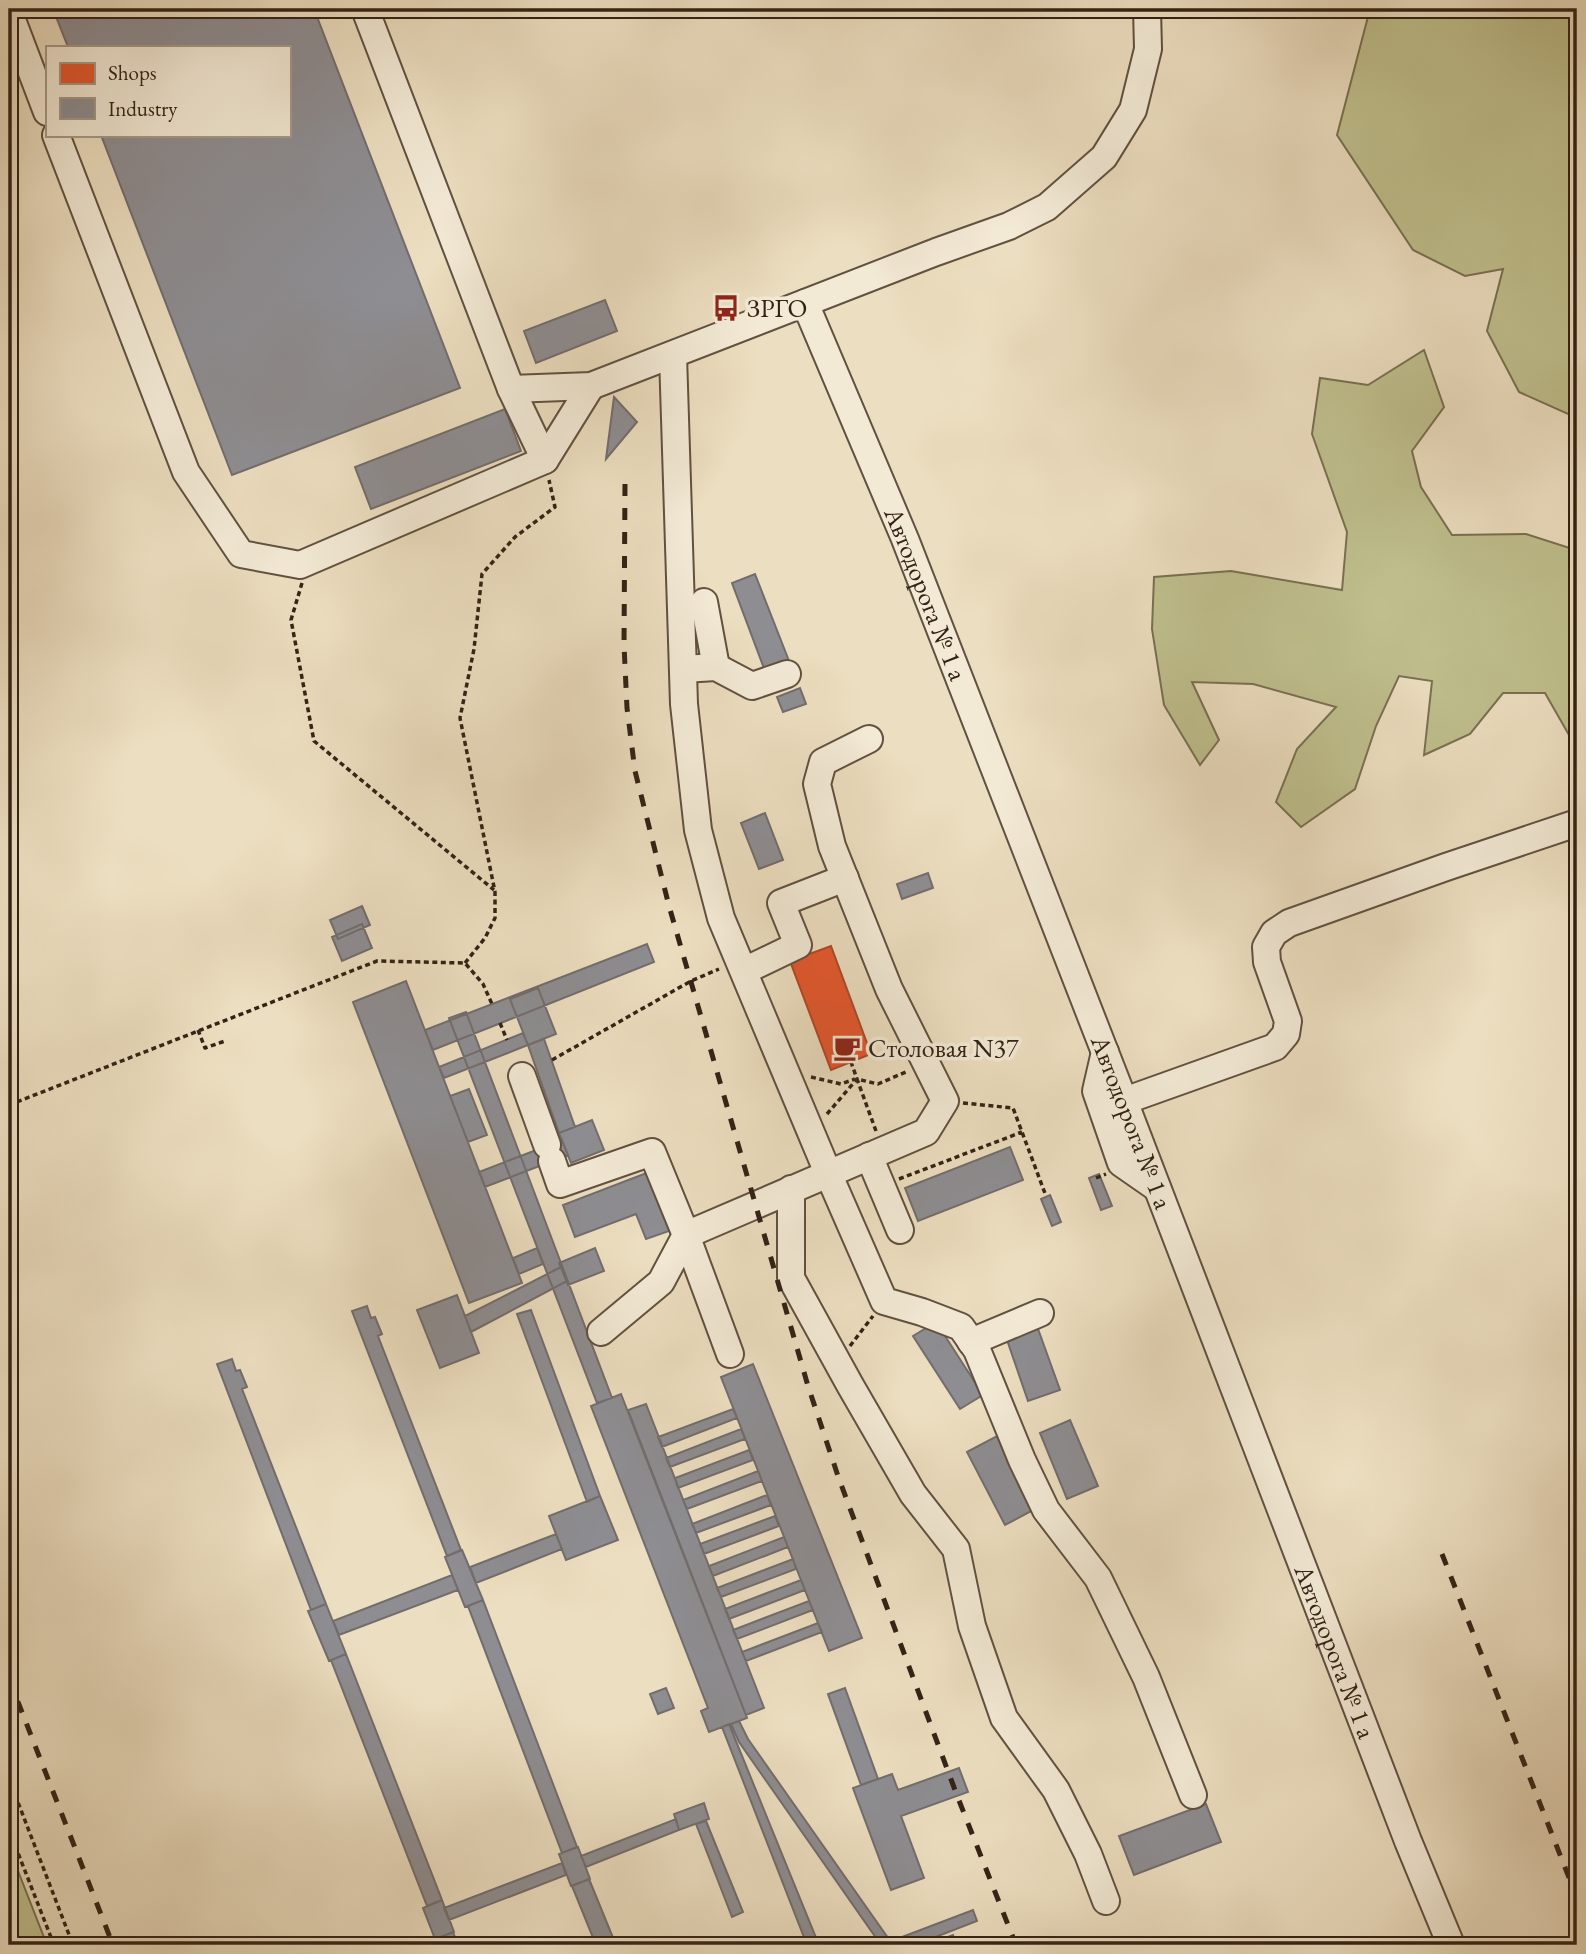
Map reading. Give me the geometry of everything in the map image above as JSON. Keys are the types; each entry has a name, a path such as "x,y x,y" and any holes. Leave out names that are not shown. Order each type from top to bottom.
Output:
{"street":[{"path":"365,9 512,389 545,460"},
{"path":"512,389 591,386 1009,226 1047,207 1104,157 1133,110 1148,49 1147,9"},
{"path":"9,12 46,109"},
{"path":"56,136 186,472 241,554 300,565 545,460 591,386"},
{"name":"Автодорога № 1 а","path":"805,303 905,540 1403,1828 1451,1945"},
{"path":"673,355 684,704 698,830 721,918 884,1301 961,1327 977,1350 1022,1460 1046,1510 1098,1578 1146,1677 1193,1795"},
{"path":"704,602 716,667"},
{"path":"684,670 716,667 752,686 786,674"},
{"path":"601,1332 661,1282 686,1235 926,1132 945,1101 889,989 832,846 817,784 823,762 869,739"},
{"path":"1124,1101 1275,1047 1286,1034 1288,1021 1267,962 1266,947 1274,933 1289,923 1577,824"},
{"path":"742,966 798,945 781,903 845,878"},
{"path":"1105,1052 1096,1091 1121,1163 1157,1188"},
{"path":"522,1076 561,1184 652,1152 730,1354"},
{"path":"876,1153 881,1186 900,1230"},
{"path":"791,1189 791,1278 913,1494 956,1549 972,1626 1004,1718 1056,1790 1088,1854 1106,1901"},
{"path":"971,1342 1040,1313"}],"path":[{"path":"466,963 495,918 495,892 460,718 474,649 482,574 515,537 555,508 545,460"},
{"path":"300,565 302,586 291,620 314,741 495,892"},
{"path":"9,1105 377,961 466,963 483,984 492,1004"},
{"path":"552,1060 691,981 742,966"},
{"path":"500,1023 507,1040"},
{"path":"198,1030 205,1048 225,1041"},
{"path":"851,1062 876,1153"},
{"path":"785,1070 841,1084 856,1079 878,1084 926,1063"},
{"path":"811,1133 856,1079"},
{"path":"945,1101 1013,1108 1046,1196"},
{"path":"881,1186 1022,1132"},
{"path":"1096,1178 1108,1174"},
{"path":"864,1330 875,1314"},
{"path":"9,1779 74,1945"},
{"path":"9,1830 54,1945"}],"green space":[{"path":"1370,9 1577,9 1577,418 1519,392 1487,331 1503,269 1465,276 1413,250 1337,135"},
{"path":"1424,350 1444,407 1412,451 1421,487 1452,535 1526,534 1576,550 1577,749 1545,693 1503,693 1470,734 1424,755 1432,681 1399,676 1376,726 1355,789 1301,827 1276,802 1297,749 1336,707 1253,684 1192,682 1219,740 1200,765 1164,705 1152,629 1154,577 1231,571 1342,590 1347,532 1312,434 1320,378 1368,385"},
{"path":"9,1848 47,1945 9,1945"}],"building: Shops":[{"path":"831,946 871,1054 831,1070 790,961"}],"building: Industry":[{"path":"53,9 314,9 460,388 232,475 101,136 290,136 290,46 68,46"},
{"path":"605,300 617,331 536,363 524,331"},
{"path":"614,397 637,422 606,459"},
{"path":"505,409 521,451 371,509 355,467"},
{"path":"755,574 789,661 765,671 732,583"},
{"path":"800,688 806,704 783,712 777,697"},
{"path":"765,813 783,860 759,869 741,823"},
{"path":"928,873 933,888 902,899 897,884"},
{"path":"362,906 370,925 338,939 330,920"},
{"path":"362,924 372,948 342,961 332,937"},
{"path":"647,944 654,962 433,1050 425,1030"},
{"path":"406,981 522,1283 469,1303 353,1002"},
{"path":"538,988 556,1034 528,1045 510,999"},
{"path":"466,1012 612,1398 597,1403 449,1018"},
{"path":"523,1033 528,1045 444,1078 439,1067"},
{"path":"544,1039 575,1127 559,1133 528,1045"},
{"path":"469,1089 487,1135 468,1142 450,1096"},
{"path":"592,1120 604,1150 571,1163 559,1133"},
{"path":"562,1140 568,1155 485,1187 479,1172"},
{"path":"1010,1147 1023,1180 918,1221 905,1188"},
{"path":"649,1172 672,1230 646,1239 636,1214 575,1237 563,1205"},
{"path":"1099,1174 1112,1206 1101,1210 1089,1178"},
{"path":"1050,1195 1061,1222 1052,1226 1041,1199"},
{"path":"537,1248 543,1264 519,1274 513,1258"},
{"path":"595,1248 604,1271 568,1285 559,1263"},
{"path":"561,1267 567,1281 471,1332 465,1316"},
{"path":"457,1295 479,1353 440,1368 417,1310"},
{"path":"367,1306 371,1318 375,1317 382,1334 378,1336 461,1550 447,1556 352,1311"},
{"path":"531,1310 600,1496 587,1502 517,1314"},
{"path":"936,1322 983,1395 960,1409 913,1336"},
{"path":"1037,1326 1060,1390 1028,1401 1006,1337"},
{"path":"232,1359 236,1371 240,1370 247,1387 242,1389 326,1604 311,1610 217,1364"},
{"path":"753,1364 862,1638 829,1651 721,1377"},
{"path":"621,1394 747,1718 709,1732 701,1711 708,1708 591,1406"},
{"path":"646,1404 764,1708 746,1715 628,1410"},
{"path":"733,1409 737,1418 662,1447 658,1437"},
{"path":"1070,1420 1098,1486 1067,1499 1040,1433"},
{"path":"741,1429 745,1439 670,1467 666,1458"},
{"path":"997,1436 1035,1509 1005,1525 967,1452"},
{"path":"749,1450 753,1460 678,1488 675,1478"},
{"path":"758,1471 762,1481 687,1509 683,1500"},
{"path":"767,1495 771,1505 696,1533 692,1524"},
{"path":"600,1496 618,1540 566,1560 549,1516"},
{"path":"775,1516 779,1526 704,1554 700,1544"},
{"path":"556,1534 562,1549 476,1583 470,1567"},
{"path":"784,1537 788,1547 713,1576 709,1566"},
{"path":"462,1550 483,1600 465,1607 445,1557"},
{"path":"793,1559 796,1569 721,1597 717,1588"},
{"path":"452,1575 458,1590 339,1635 333,1621"},
{"path":"801,1580 805,1590 729,1619 725,1609"},
{"path":"483,1600 577,1847 562,1853 468,1606"},
{"path":"809,1601 813,1610 737,1639 733,1630"},
{"path":"326,1604 346,1654 329,1661 308,1611"},
{"path":"818,1623 822,1632 746,1661 742,1652"},
{"path":"346,1654 442,1900 427,1906 331,1660"},
{"path":"666,1688 674,1708 658,1714 650,1694"},
{"path":"845,1688 878,1779 861,1785 828,1694"},
{"path":"739,1721 748,1739 893,1945 881,1945 739,1742 731,1724"},
{"path":"729,1724 819,1945 807,1945 722,1727"},
{"path":"959,1768 968,1792 901,1816 924,1878 891,1890 853,1788 892,1774 898,1790"},
{"path":"704,1803 709,1819 679,1830 674,1814"},
{"path":"1206,1804 1221,1842 1134,1875 1119,1836"},
{"path":"676,1819 679,1830 586,1867 581,1856"},
{"path":"706,1821 743,1912 732,1917 696,1824"},
{"path":"578,1847 590,1879 571,1886 559,1854"},
{"path":"562,1863 566,1875 449,1920 444,1908"},
{"path":"589,1879 616,1945 596,1945 572,1886"},
{"path":"442,1900 454,1932 435,1939 423,1908"},
{"path":"973,1910 977,1921 915,1945 881,1945"},
{"path":"453,1932 458,1945 438,1945 436,1939"},
{"path":"953,1935 956,1945 939,1945 937,1941"}],"railway":[{"path":"625,484 624,645 627,708 635,771 669,906 808,1386 839,1479 1016,1945"},
{"path":"1442,1554 1577,1898"},
{"path":"9,1679 113,1945"}],"place":[{"name":"ЗРГО","path":"726,308"},
{"name":"Столовая N37","path":"847,1048"}]}
